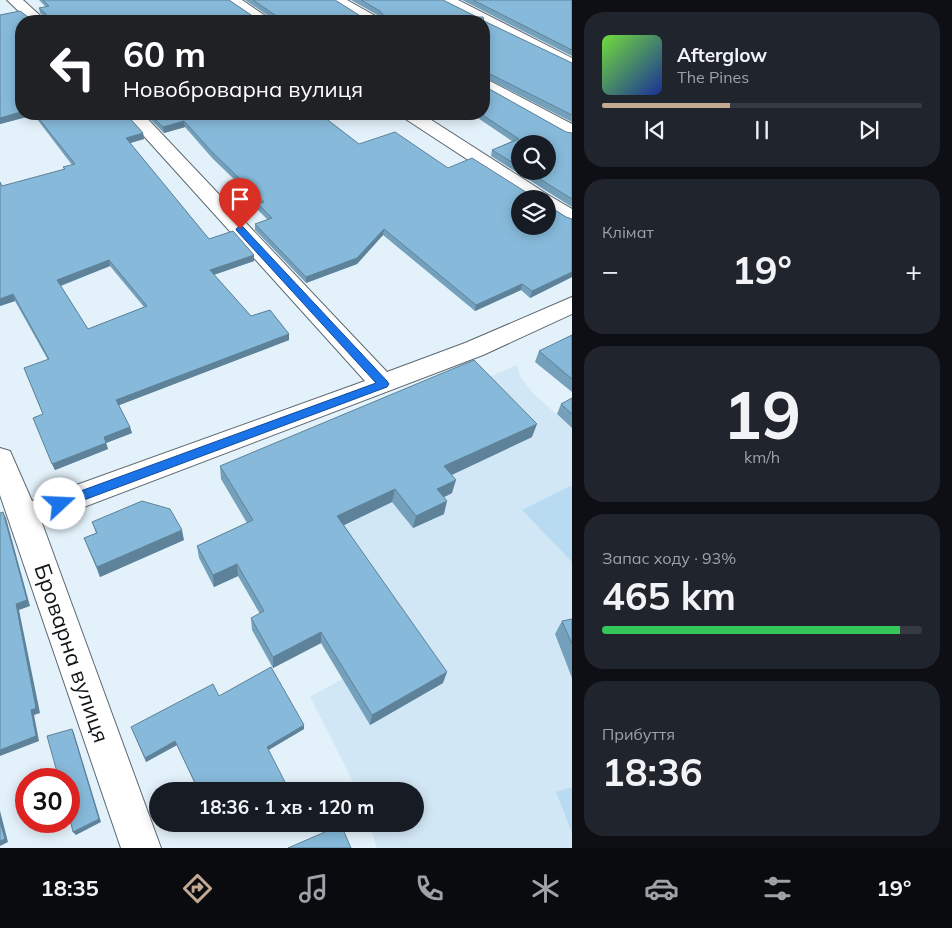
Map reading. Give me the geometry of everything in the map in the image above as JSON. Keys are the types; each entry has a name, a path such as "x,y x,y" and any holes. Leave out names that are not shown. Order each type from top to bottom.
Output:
{"street":[{"path":"14,0 31,15"},
{"path":"232,0 256,15"},
{"path":"336,0 363,15"},
{"path":"447,0 476,15"},
{"path":"490,22 572,64"},
{"path":"490,86 572,132"},
{"path":"139,120 383,384"},
{"path":"419,120 528,190"},
{"path":"556,207 572,218"},
{"path":"24,517 474,349 572,305"},
{"name":"Броварна вулиця","path":"0,460 24,517 141,848"}],"shaded area":[{"path":"517,365 520,376 533,393 572,428 572,848 377,848 372,832 424,832 424,782 353,782 310,697 342,679 221,479 478,382"},
{"path":"570,486 572,488 572,562 522,510"},
{"path":"572,787 572,833 556,792"}],"building":[{"path":"43,0 229,0 251,15 46,15 39,8 49,6"},
{"path":"253,0 335,0 359,15 275,15"},
{"path":"361,0 443,0 473,15 383,15 380,11"},
{"path":"473,0 572,0 572,50"},
{"path":"20,11 25,15 15,15 15,114 0,118 0,15"},
{"path":"490,24 572,63 572,115 490,74"},
{"path":"490,89 566,132 572,133 572,199 541,180 556,180 556,135 513,135 490,120"},
{"path":"40,120 131,120 143,133 126,138 209,239 233,231 254,255 210,270 251,316 270,310 289,334 116,400 130,427 104,437 106,443 52,464 33,418 43,414 24,368 49,359 13,294 0,299 0,182 2,186 65,169 63,167 75,164","holes":["109,260 147,306 88,329 57,280"]},
{"path":"156,120 328,120 359,144 395,132 448,168 472,158 523,190 511,190 511,235 556,235 556,211 572,219 572,272 532,291 522,284 476,305 384,229 357,258 306,277 255,224 272,218 258,204 264,202 213,153 184,121 163,127"},
{"path":"511,142 511,162 492,150"},
{"path":"572,335 572,379 539,351"},
{"path":"474,360 537,424 444,466 456,480 437,489 447,501 416,516 395,489 337,516 447,672 372,715 321,632 273,657 251,618 264,611 237,564 213,575 197,546 253,520 220,466"},
{"path":"572,398 572,414 561,404"},
{"path":"142,501 170,509 182,530 97,567 84,538 97,533 92,522"},
{"path":"3,512 27,600 16,604 36,708 31,710 36,736 0,750 0,513"},
{"path":"572,619 572,644 562,621"},
{"path":"271,667 304,725 267,747 285,782 195,782 175,741 145,758 131,727 213,684 219,696"},
{"path":"72,729 99,819 80,828 80,768 56,768 47,736"},
{"path":"0,821 5,839 0,841"},
{"path":"325,832 344,832 351,848 288,848"}],"route":[{"path":"60,504 383,384 240,229"}]}
